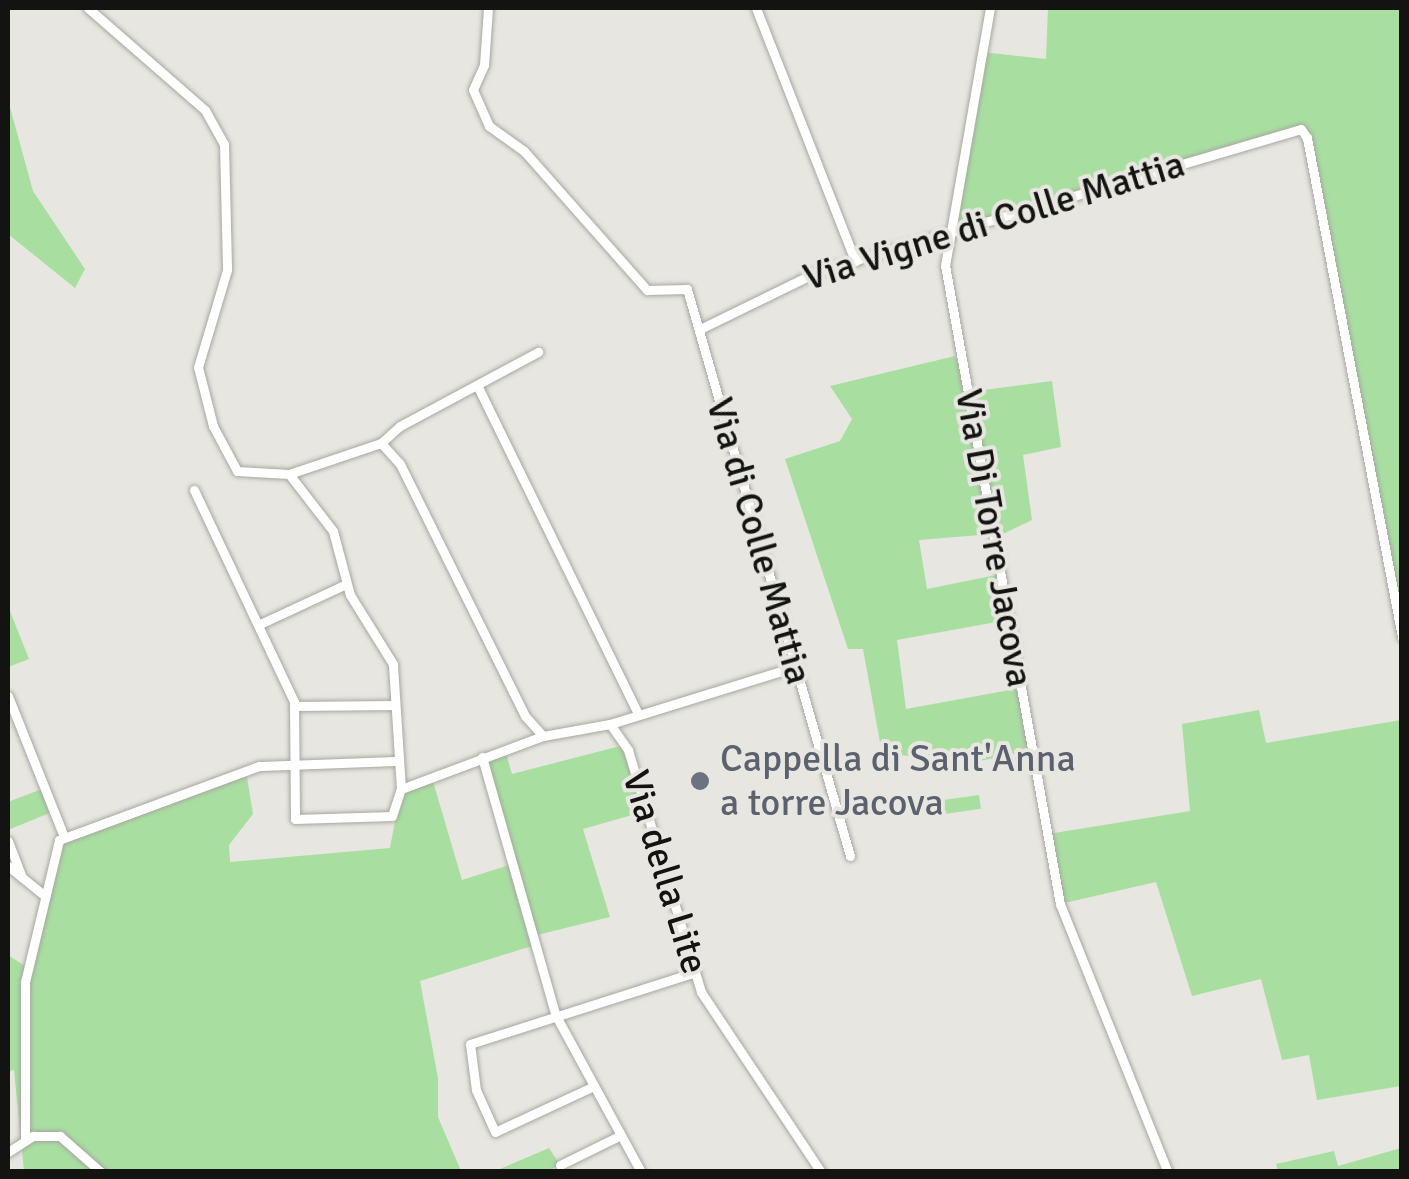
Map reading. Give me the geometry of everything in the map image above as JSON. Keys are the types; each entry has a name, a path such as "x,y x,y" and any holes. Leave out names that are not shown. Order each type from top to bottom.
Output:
{"street":[{"path":"88,8 202,108 221,136 228,164 227,266 200,355 201,388 235,469 249,476 289,474 381,443 538,352"},
{"name":"Via di Colle Mattia","path":"488,8 484,64 473,92 488,124 524,151 647,290 683,285 700,329 850,856"},
{"path":"756,8 855,262"},
{"name":"Via Di Torre Jacova","path":"990,8 946,235 945,265 1060,904 1168,1172"},
{"name":"Via Vigne di Colle Mattia","path":"700,329 802,278 1294,128 1308,138 1402,637"},
{"path":"477,384 636,712"},
{"path":"381,443 400,464 526,716 543,736"},
{"path":"194,490 260,624 294,706 295,818 392,816 401,789 391,660 346,584 332,531 289,474"},
{"path":"260,624 346,584"},
{"path":"401,789 543,736 610,724 636,712 794,667"},
{"path":"8,696 64,837"},
{"path":"294,706 395,704"},
{"name":"Via della Lite","path":"610,724 628,750 692,973 821,1172"},
{"path":"482,758 555,1014 642,1172"},
{"path":"25,1140 22,1010 54,846 64,837 258,766 397,761"},
{"path":"8,841 24,880"},
{"path":"8,866 45,896"},
{"path":"594,1086 495,1132 476,1090 470,1044 692,973"},
{"path":"560,1165 621,1135"},
{"path":"8,1152 25,1140 64,1138 101,1172"}],"green space":[{"path":"1048,8 1401,8 1401,637 1307,138 1294,129 946,235 982,52 1046,59"},
{"path":"8,100 33,191 85,269 75,288 8,234"},
{"path":"955,356 968,392 1052,381 1061,447 1023,455 1032,520 1005,533 919,540 927,589 1001,574 1002,621 897,640 906,709 1021,688 1032,750 923,773 919,757 882,753 863,649 848,649 785,459 840,441 852,419 830,386"},
{"path":"8,606 29,659 8,667"},
{"path":"1259,710 1266,743 1401,720 1401,1086 1317,1100 1309,1055 1282,1060 1261,979 1192,996 1156,882 1060,904 1048,834 1190,811 1182,724"},
{"path":"628,744 646,811 583,829 610,917 533,936 535,945 420,981 438,1078 438,1117 461,1171 24,1171 14,1070 8,1072 8,955 25,966 55,846 246,771 253,814 229,845 230,862 390,848 401,789 432,778 462,880 512,864 482,757 505,750 512,774"},
{"path":"42,789 52,812 8,830 8,802"},
{"path":"979,795 981,809 932,816 930,802"},
{"path":"549,1148 560,1165 548,1171 493,1172"},
{"path":"1401,1148 1401,1171 1278,1171 1276,1164 1334,1151 1338,1166"}],"place":[{"name":"Cappella di Sant'Anna a torre Jacova","path":"700,781"}]}
